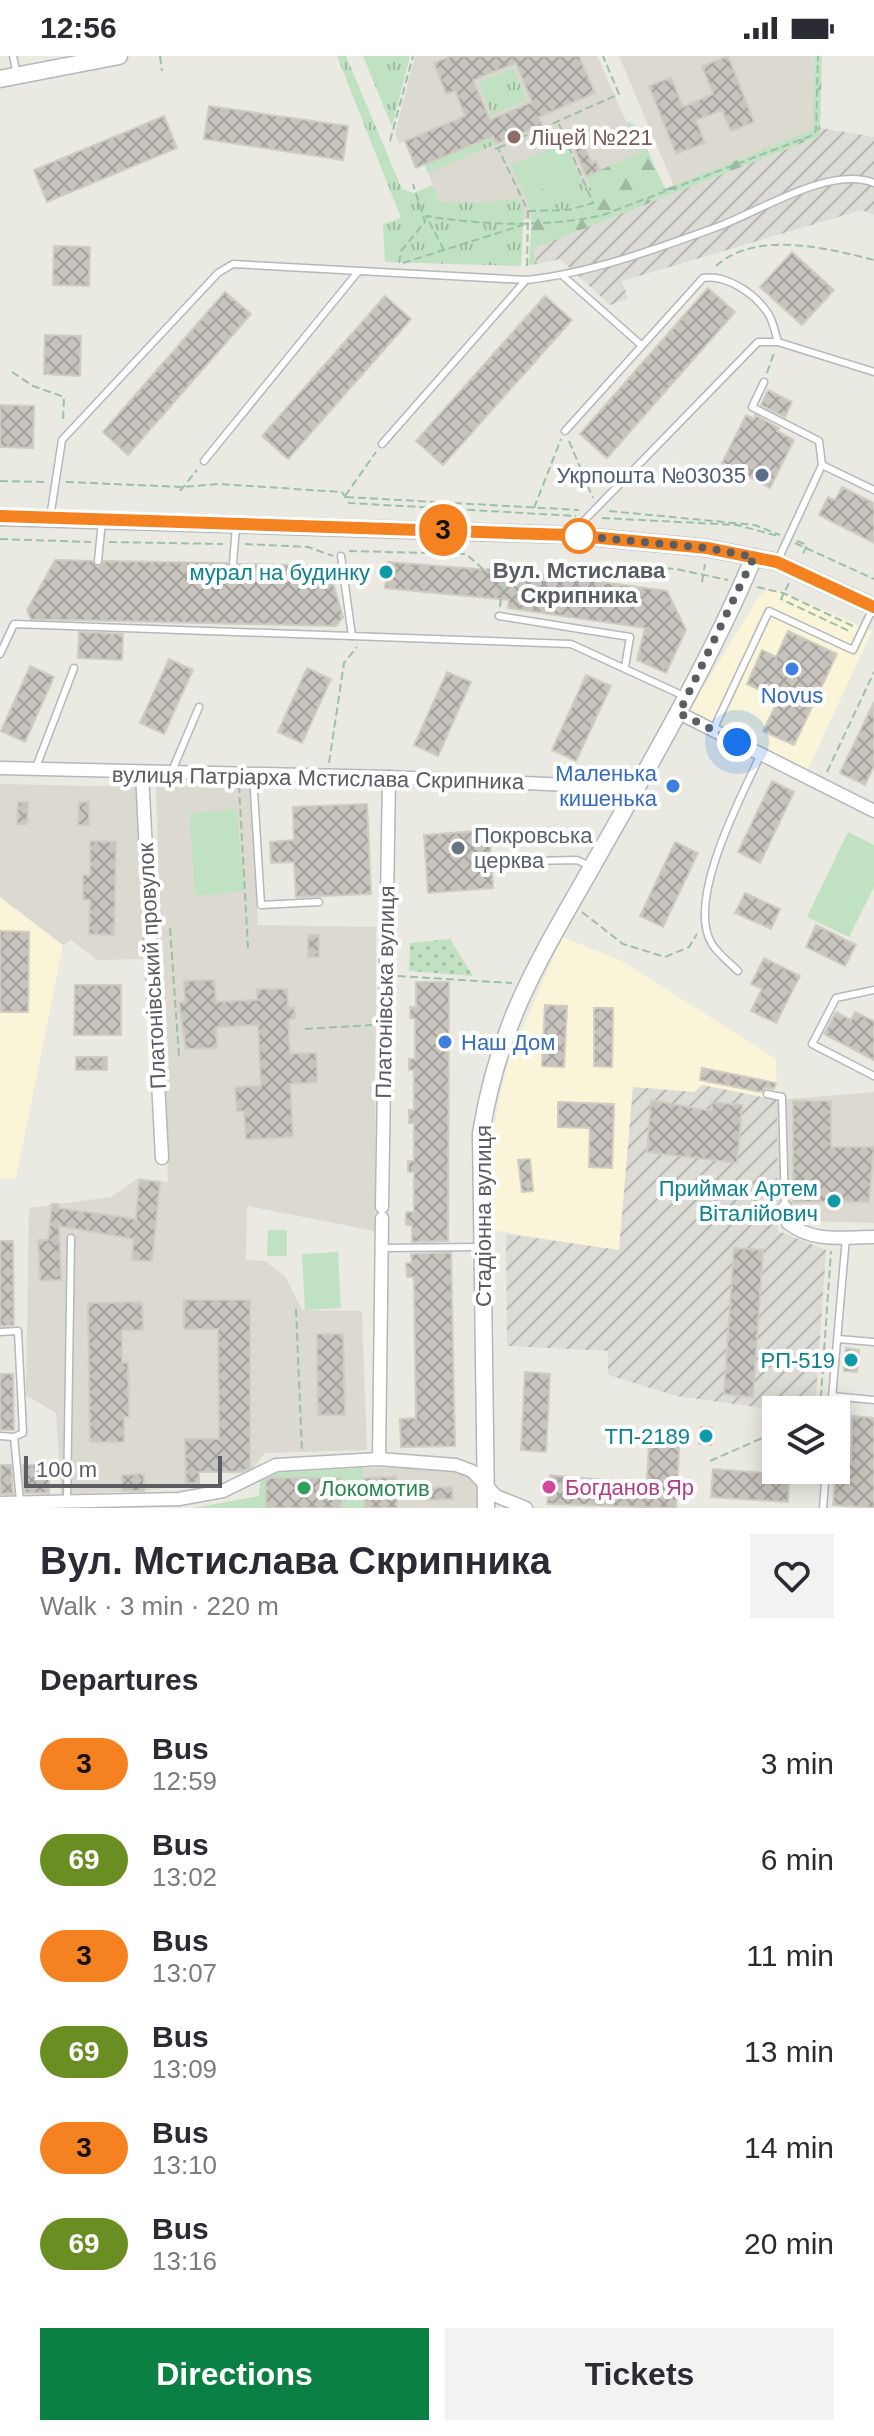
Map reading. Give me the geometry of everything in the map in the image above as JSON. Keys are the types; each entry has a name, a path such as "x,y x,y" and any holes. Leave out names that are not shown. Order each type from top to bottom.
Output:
{"street":[{"path":"0,79 119,56"},
{"path":"0,517 569,535 707,548 777,562 874,606"},
{"name":"Стадіонна вулиця","path":"486,1508 481,1133 499,1049 523,988 683,705 754,557"},
{"path":"683,705 713,730 874,811"},
{"name":"вулиця Патріарха Мстислава Скрипника","path":"0,768 142,774 389,777 636,788"},
{"name":"Платонівський провулок","path":"142,774 162,1158"},
{"name":"Платонівська вулиця","path":"379,1459 389,777"},
{"path":"785,1207 788,1223 802,1234 874,1237"},
{"path":"0,1503 67,1504 179,1499 223,1491 276,1465 379,1459 456,1465 472,1471 496,1496 526,1508"}],"lane":[{"path":"13,56 17,75"},
{"path":"50,518 62,440 218,273 233,264 526,280 563,276 720,226 785,194 831,183 874,183"},
{"path":"204,461 357,273"},
{"path":"565,431 640,344 703,278 717,275 737,284 768,312 778,342"},
{"path":"563,276 640,344"},
{"path":"382,444 526,280"},
{"path":"569,535 599,510 758,342 778,342 874,372"},
{"path":"764,382 752,407 819,441 822,465 777,562"},
{"path":"822,465 874,490"},
{"path":"98,561 102,519"},
{"path":"233,563 236,523"},
{"path":"341,556 352,636"},
{"path":"713,730 769,611 853,650 874,606"},
{"path":"499,616 630,637 625,667"},
{"path":"0,654 14,624 229,627 352,636 571,644 625,667 683,705"},
{"path":"35,770 74,668"},
{"path":"171,774 199,707"},
{"path":"738,971 711,943 706,920 715,853 761,754"},
{"path":"253,775 261,905 319,902"},
{"path":"491,862 577,860 592,866"},
{"path":"874,990 836,998 812,1044 874,1076"},
{"path":"767,1094 782,1097 785,1207"},
{"path":"832,1396 838,1339 839,1237"},
{"path":"67,1504 71,1238"},
{"path":"382,1248 482,1247"},
{"path":"0,1332 18,1331 23,1433 14,1437 0,1436"},
{"path":"838,1339 874,1342"},
{"path":"850,1398 874,1400"},
{"path":"14,1437 20,1502"},
{"path":"823,1508 825,1484"}],"path":[{"path":"160,56 162,71"},
{"path":"390,141 413,56"},
{"path":"526,280 528,211 497,149 619,94 603,56"},
{"path":"426,216 477,223 574,222 603,215 813,135 816,130 818,56"},
{"path":"528,211 568,210 593,203 558,122"},
{"path":"413,184 444,250"},
{"path":"400,264 401,251 423,227 426,216"},
{"path":"379,273 528,223"},
{"path":"703,278 723,260 759,244 839,251 874,260"},
{"path":"764,382 778,342"},
{"path":"12,372 33,386 64,397 62,440"},
{"path":"565,431 599,510"},
{"path":"534,508 565,431"},
{"path":"345,496 382,444"},
{"path":"180,491 204,461"},
{"path":"0,481 183,487 218,484 342,492 349,503 737,525 806,546 874,579"},
{"path":"345,496 599,510 755,525 774,532"},
{"path":"0,539 308,547 341,556 349,549 466,554 483,569 576,575 613,564 685,570 783,593 861,633"},
{"path":"783,593 806,546"},
{"path":"499,616 504,564"},
{"path":"327,776 344,663 365,636"},
{"path":"822,785 874,672"},
{"path":"238,775 248,948"},
{"path":"582,912 623,944 665,957 689,947 706,920"},
{"path":"170,928 179,1056"},
{"path":"385,976 514,983 523,988"},
{"path":"305,1029 385,1024"},
{"path":"822,1396 839,1237"},
{"path":"296,1309 301,1456"},
{"path":"710,1461 762,1438"}],"shaded area":[{"name":"Ліцей №221","path":"415,56 597,56 657,191 572,218 490,221 440,202 425,165 405,141 399,144 395,133"},
{"path":"619,56 815,56 812,130 674,186"},
{"path":"821,128 874,137 874,215 862,210 622,281 628,299 610,305 560,259 537,264 531,249 820,136"},
{"path":"772,588 872,631 807,771 689,711 759,596"},
{"path":"0,784 137,787 145,959 98,960 71,940 63,945 0,897"},
{"path":"250,785 258,925 376,927 375,1231 247,1206 246,1260 265,1261 285,1276 302,1310 362,1311 367,1450 265,1453 250,1472 200,1472 199,1483 144,1491 61,1494 56,1413 26,1395 29,1208 111,1197 138,1178 168,1182 156,786"},
{"path":"0,897 63,945 16,1178 10,1179 0,1178"},
{"path":"562,937 622,961 776,1059 777,1100 702,1085 694,1092 633,1088 619,1251 493,1230 492,1142 499,1099 508,1063"},
{"path":"702,1085 777,1100 778,1231 826,1250 816,1396 762,1396 762,1408 677,1396 608,1375 608,1351 507,1346 506,1234 619,1250 633,1087 694,1092"},
{"path":"874,1092 874,1223 778,1220 777,1100"},
{"path":"442,1466 464,1472 477,1484 482,1508 364,1508 363,1468"}],"green space":[{"path":"337,56 346,56 402,189 413,193 433,185 440,202 490,203 517,198 524,212 521,266 385,262 383,224 401,218"},
{"path":"363,56 410,56 392,127"},
{"path":"815,56 822,56 820,136 532,249 537,264 529,265 532,213 568,213 597,203 586,176 640,153 626,121 637,126 665,189 812,130"},
{"path":"513,68 527,100 492,115 478,83"},
{"path":"493,136 496,144 428,173 424,164"},
{"path":"565,143 578,174 525,196 511,165"},
{"path":"578,174 584,188 590,186 598,203 568,213 532,213 525,196"},
{"path":"236,809 244,891 196,896 189,814"},
{"path":"848,832 874,845 874,887 849,937 807,917"},
{"path":"450,939 473,976 409,971 410,943"},
{"path":"268,1230 287,1230 287,1256 267,1256"},
{"path":"338,1252 341,1308 305,1310 302,1254"},
{"path":"363,1468 364,1508 193,1508 259,1496 260,1478 268,1473"}],"building":[{"path":"451,56 579,56 595,93 539,117 542,125 496,144 493,136 416,168 405,141 465,116 455,91 446,94 434,63","holes":["516,63 532,102 490,120 473,80"]},
{"path":"728,56 754,122 731,131 722,110 696,120 705,143 676,154 649,86 671,77 683,107 713,94 702,66"},
{"path":"209,106 348,126 343,160 204,139"},
{"path":"164,116 177,148 47,202 34,170"},
{"path":"579,134 592,163 596,161 600,171 586,176 570,138"},
{"path":"54,246 90,247 89,286 53,285"},
{"path":"792,252 834,290 802,325 760,287"},
{"path":"708,288 735,312 607,458 580,434"},
{"path":"225,292 251,314 128,455 103,432"},
{"path":"385,296 411,319 288,459 262,436"},
{"path":"545,296 572,320 443,465 416,441"},
{"path":"45,335 81,336 80,376 44,374"},
{"path":"768,390 792,402 785,417 761,405"},
{"path":"0,405 34,406 33,448 0,447"},
{"path":"746,415 754,419 755,415 794,440 770,488 722,463"},
{"path":"842,487 874,503 874,543 819,515 828,497 835,500"},
{"path":"55,560 92,561 98,567 104,561 227,563 233,569 239,564 328,566 343,617 336,626 31,619 27,610"},
{"path":"388,562 543,574 667,591 686,630 666,673 637,660 645,628 508,608 509,600 385,588"},
{"name":"Novus","path":"788,631 837,654 794,745 763,731 779,699 747,684 762,650 776,657"},
{"path":"79,632 123,634 122,660 78,658"},
{"path":"169,659 193,670 164,734 140,723"},
{"path":"30,666 54,677 25,742 1,731"},
{"path":"307,668 331,679 302,743 278,732"},
{"path":"447,672 471,682 438,756 414,745"},
{"path":"586,675 611,686 576,761 552,750"},
{"path":"874,702 874,766 865,785 840,773"},
{"path":"772,781 794,792 760,863 738,852"},
{"path":"18,802 28,802 27,824 17,824"},
{"path":"79,802 89,802 89,825 78,825"},
{"path":"367,804 371,894 296,897 294,862 271,863 270,842 294,840 293,807"},
{"name":"Покровська церква","path":"489,830 491,856 485,863 492,868 493,888 428,893 424,835"},
{"path":"90,841 116,842 114,935 89,934 90,900 83,899 83,875 90,875"},
{"path":"675,842 698,853 663,927 640,916"},
{"path":"745,893 780,909 771,929 735,913"},
{"path":"816,925 856,945 845,966 806,947"},
{"path":"0,931 29,932 28,1012 0,1012"},
{"path":"308,935 319,935 319,957 308,957"},
{"path":"764,958 800,976 776,1023 751,1011 762,989 751,984"},
{"path":"214,980 216,1002 257,1000 257,989 287,989 288,1008 294,1007 295,1018 288,1019 290,1054 316,1053 317,1071 317,1082 290,1084 293,1137 246,1139 244,1111 237,1111 235,1087 261,1086 258,1025 216,1027 217,1048 186,1049 179,1003 185,1002 184,981"},
{"path":"416,982 449,982 448,1241 412,1242 412,1225 406,1225 406,1212 414,1212 414,1172 408,1172 408,1161 414,1161 414,1123 409,1123 409,1110 414,1110 414,1070 409,1070 409,1059 415,1059 415,1019 410,1018 410,1007 416,1007"},
{"path":"75,985 121,985 121,1035 74,1035"},
{"path":"545,1005 567,1006 564,1067 542,1066"},
{"path":"594,1008 613,1008 612,1067 594,1066"},
{"path":"836,1012 851,1020 855,1012 874,1021 874,1060 824,1034"},
{"path":"76,1057 107,1057 107,1070 76,1070"},
{"path":"702,1068 776,1083 774,1089 766,1088 761,1092 700,1080"},
{"path":"651,1100 711,1111 712,1102 742,1105 737,1163 647,1152"},
{"path":"793,1101 831,1101 831,1147 874,1147 869,1202 793,1202"},
{"path":"558,1102 614,1104 612,1168 589,1167 590,1128 558,1127"},
{"path":"530,1159 533,1191 522,1192 518,1160"},
{"path":"139,1180 160,1182 152,1261 132,1260 134,1239 59,1226 61,1280 40,1281 38,1240 48,1240 52,1204 58,1204 58,1208 136,1219"},
{"path":"0,1241 13,1241 14,1325 0,1326"},
{"path":"734,1248 763,1250 753,1397 724,1394"},
{"path":"451,1253 455,1446 401,1447 400,1419 416,1418 414,1277 407,1277 406,1263 412,1263 411,1254"},
{"path":"184,1300 250,1300 250,1468 241,1472 199,1472 199,1483 186,1483 185,1439 219,1439 218,1329 184,1329"},
{"path":"142,1302 143,1330 122,1330 122,1363 128,1362 129,1417 124,1417 124,1442 90,1442 88,1303"},
{"path":"317,1334 343,1334 345,1415 318,1415"},
{"name":"РП-519","path":"846,1348 859,1350 857,1372 844,1371"},
{"path":"525,1372 550,1374 546,1452 521,1450"},
{"path":"0,1374 13,1374 14,1430 0,1430"},
{"path":"852,1416 874,1418 874,1508 833,1505 835,1484 850,1484"},
{"name":"ТП-2189","path":"701,1427 712,1428 711,1445 699,1444"},
{"path":"650,1428 680,1430 676,1508 547,1504 550,1475 626,1482 625,1494 646,1495"},
{"path":"0,1465 11,1465 13,1494 0,1494"},
{"path":"23,1465 49,1465 49,1493 25,1493"},
{"path":"713,1469 762,1473 762,1484 789,1484 788,1502 711,1497"},
{"path":"144,1474 144,1491 122,1491 122,1475"},
{"path":"396,1477 397,1508 365,1508 364,1478"},
{"name":"Локомотив","path":"341,1478 341,1508 266,1508 266,1480"},
{"path":"452,1487 453,1499 426,1500 426,1488"}],"bus line":[{"name":"3","path":"0,516 569,535 707,548 777,562 874,607"}],"place":[{"name":"Ліцей №221","path":"514,137"},
{"name":"Укрпошта №03035","path":"762,475"},
{"name":"Вул. Мстислава Скрипника","path":"579,536"},
{"name":"мурал на будинку","path":"386,572"},
{"name":"Novus","path":"792,669"},
{"name":"Маленька кишенька","path":"673,786"},
{"name":"Покровська церква","path":"458,848"},
{"name":"Наш Дом","path":"445,1042"},
{"name":"Приймак Артем Віталійович","path":"834,1201"},
{"name":"РП-519","path":"851,1360"},
{"name":"ТП-2189","path":"706,1436"},
{"name":"Богданов Яр","path":"549,1487"},
{"name":"Локомотив","path":"304,1488"}],"route":[{"path":"579,536 569,535 707,548 754,557 679,713 737,742"}]}
